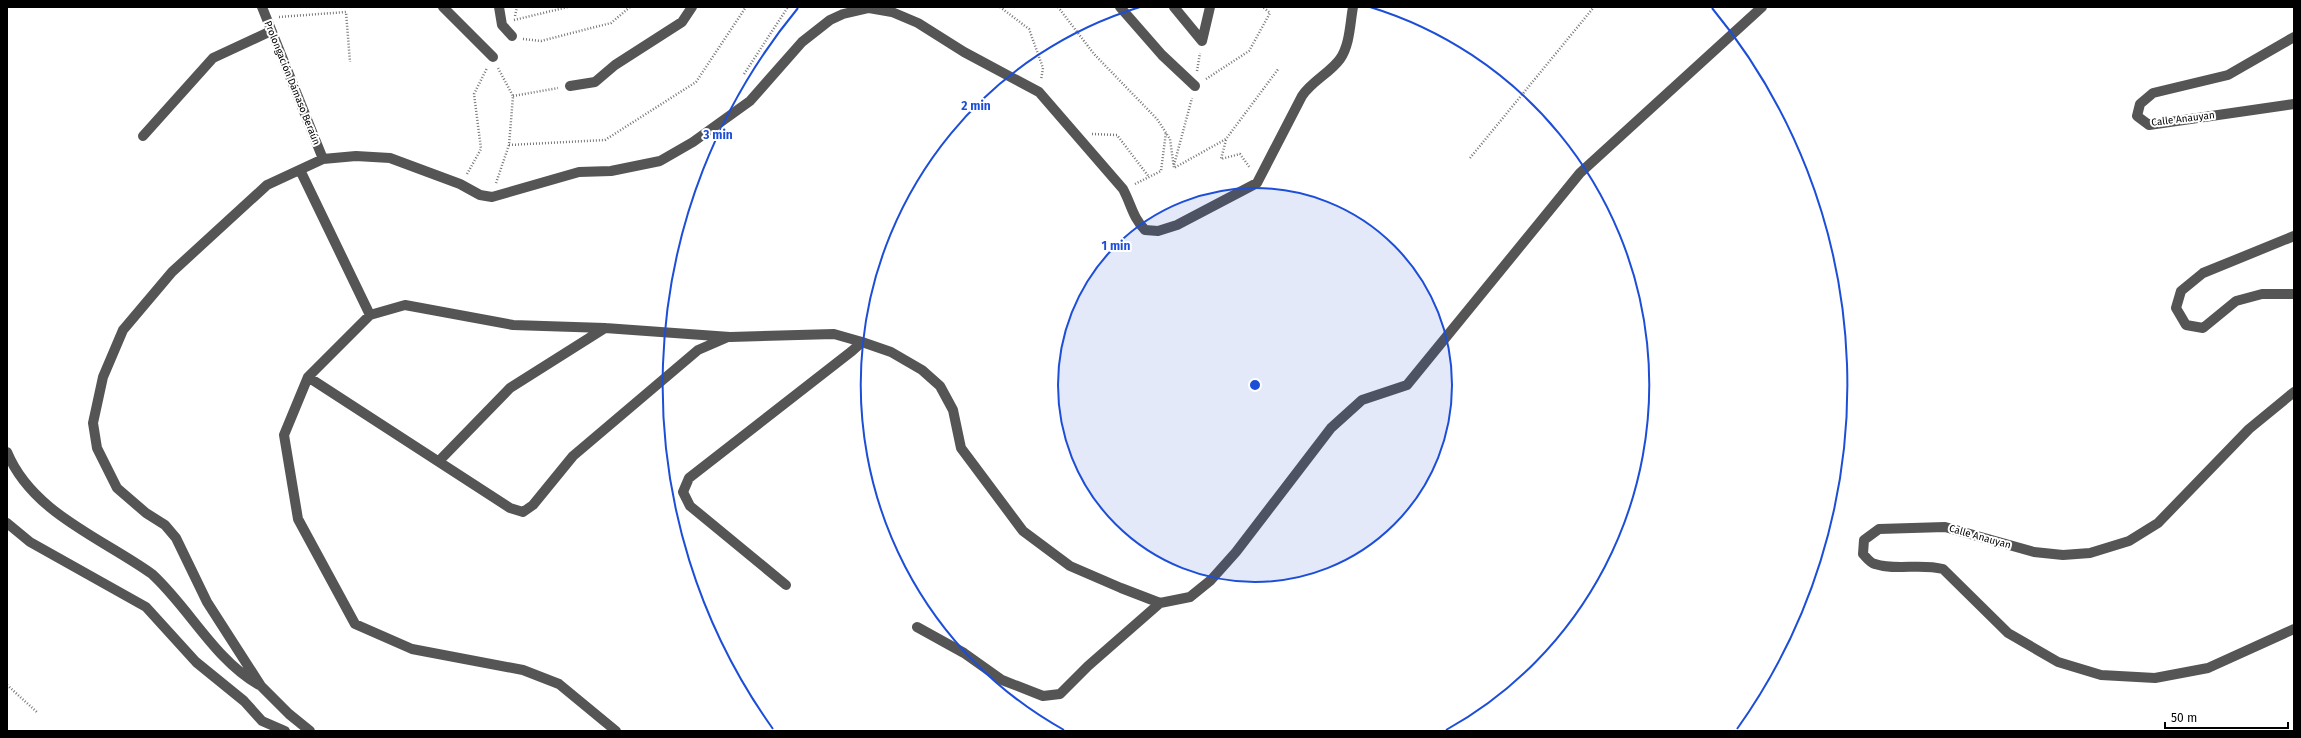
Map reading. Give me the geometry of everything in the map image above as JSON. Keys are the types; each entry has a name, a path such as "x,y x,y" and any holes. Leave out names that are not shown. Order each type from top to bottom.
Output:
{"street":[{"name":"Prolongación Dámaso Beraún","path":"262,7 323,159"},
{"path":"444,7 493,57"},
{"path":"499,7 502,25 512,36"},
{"path":"570,86 595,82 615,65 682,22 692,7"},
{"path":"1120,7 1162,55 1195,86"},
{"path":"1174,7 1202,40 1210,7"},
{"path":"310,731 289,714 261,686 208,602 176,538 165,525 146,513 117,488 97,448 93,423 103,377 123,330 172,272 267,185 323,159 356,156 390,158 460,184 480,195 492,197 579,172 611,171 660,161 693,142 750,101 802,42 830,20 856,10 870,8 892,12 918,23 964,52 1039,92 1123,189 1130,204 1134,219 1145,230 1158,231 1177,225 1258,180 1308,87 1340,60 1345,48 1353,7"},
{"path":"917,627 964,653 1002,680 1043,696 1060,694 1088,666 1160,603 1190,597 1211,580 1236,552 1331,428 1362,400 1407,385 1580,173 1762,7"},
{"path":"143,136 213,58 271,31"},
{"name":"Calle Anauyan","path":"2294,37 2228,75 2153,93 2140,104 2137,116 2149,125 2294,104"},
{"path":"300,170 370,315"},
{"path":"2294,236 2204,273 2181,291 2176,308 2186,325 2203,328 2236,301 2262,294 2294,294"},
{"path":"616,731 559,684 523,670 412,649 355,624 298,519 284,435 308,377 370,315 405,304 513,325 605,328 730,337 834,334 891,352 922,370 940,386 953,410 961,448 1023,531 1070,566 1160,603"},
{"path":"438,461 510,388 605,328"},
{"path":"308,377 510,508 523,512 533,505 573,456 698,350 730,337"},
{"path":"786,585 690,506 683,492 689,478 862,342"},
{"name":"Calle Anauyan","path":"2294,392 2249,429 2158,523 2129,541 2090,553 2063,555 2034,552 1945,528 1879,530 1864,540 1863,554 1874,564 1892,566 1929,565 1943,569 2008,633 2058,662 2101,675 2155,678 2208,668 2294,629"},
{"path":"7,452 14,470 34,493 51,508 152,574 165,586 215,648 247,678 261,686"},
{"path":"7,522 30,542 146,607 196,662 244,701 262,720 285,731"}],"path":[{"path":"517,7 512,36 528,40 541,41 611,23 630,7"},
{"path":"514,20 568,7"},
{"path":"509,145 605,140 696,82 746,7"},
{"path":"744,74 788,7"},
{"path":"1000,7 1029,29 1043,68 1039,92"},
{"path":"1058,7 1094,54 1157,119 1170,139 1174,168 1226,139"},
{"path":"1195,86 1250,51 1270,13 1263,7"},
{"path":"1470,158 1594,7"},
{"path":"266,18 346,12 350,62"},
{"path":"492,197 509,145 513,96 493,57"},
{"path":"460,184 481,150 474,94 493,57"},
{"path":"1258,180 1240,154 1221,159 1226,139 1279,68"},
{"path":"513,96 570,86"},
{"path":"1123,189 1161,171 1166,132"},
{"path":"1076,134 1117,135 1149,177"},
{"path":"7,685 38,713"}]}
